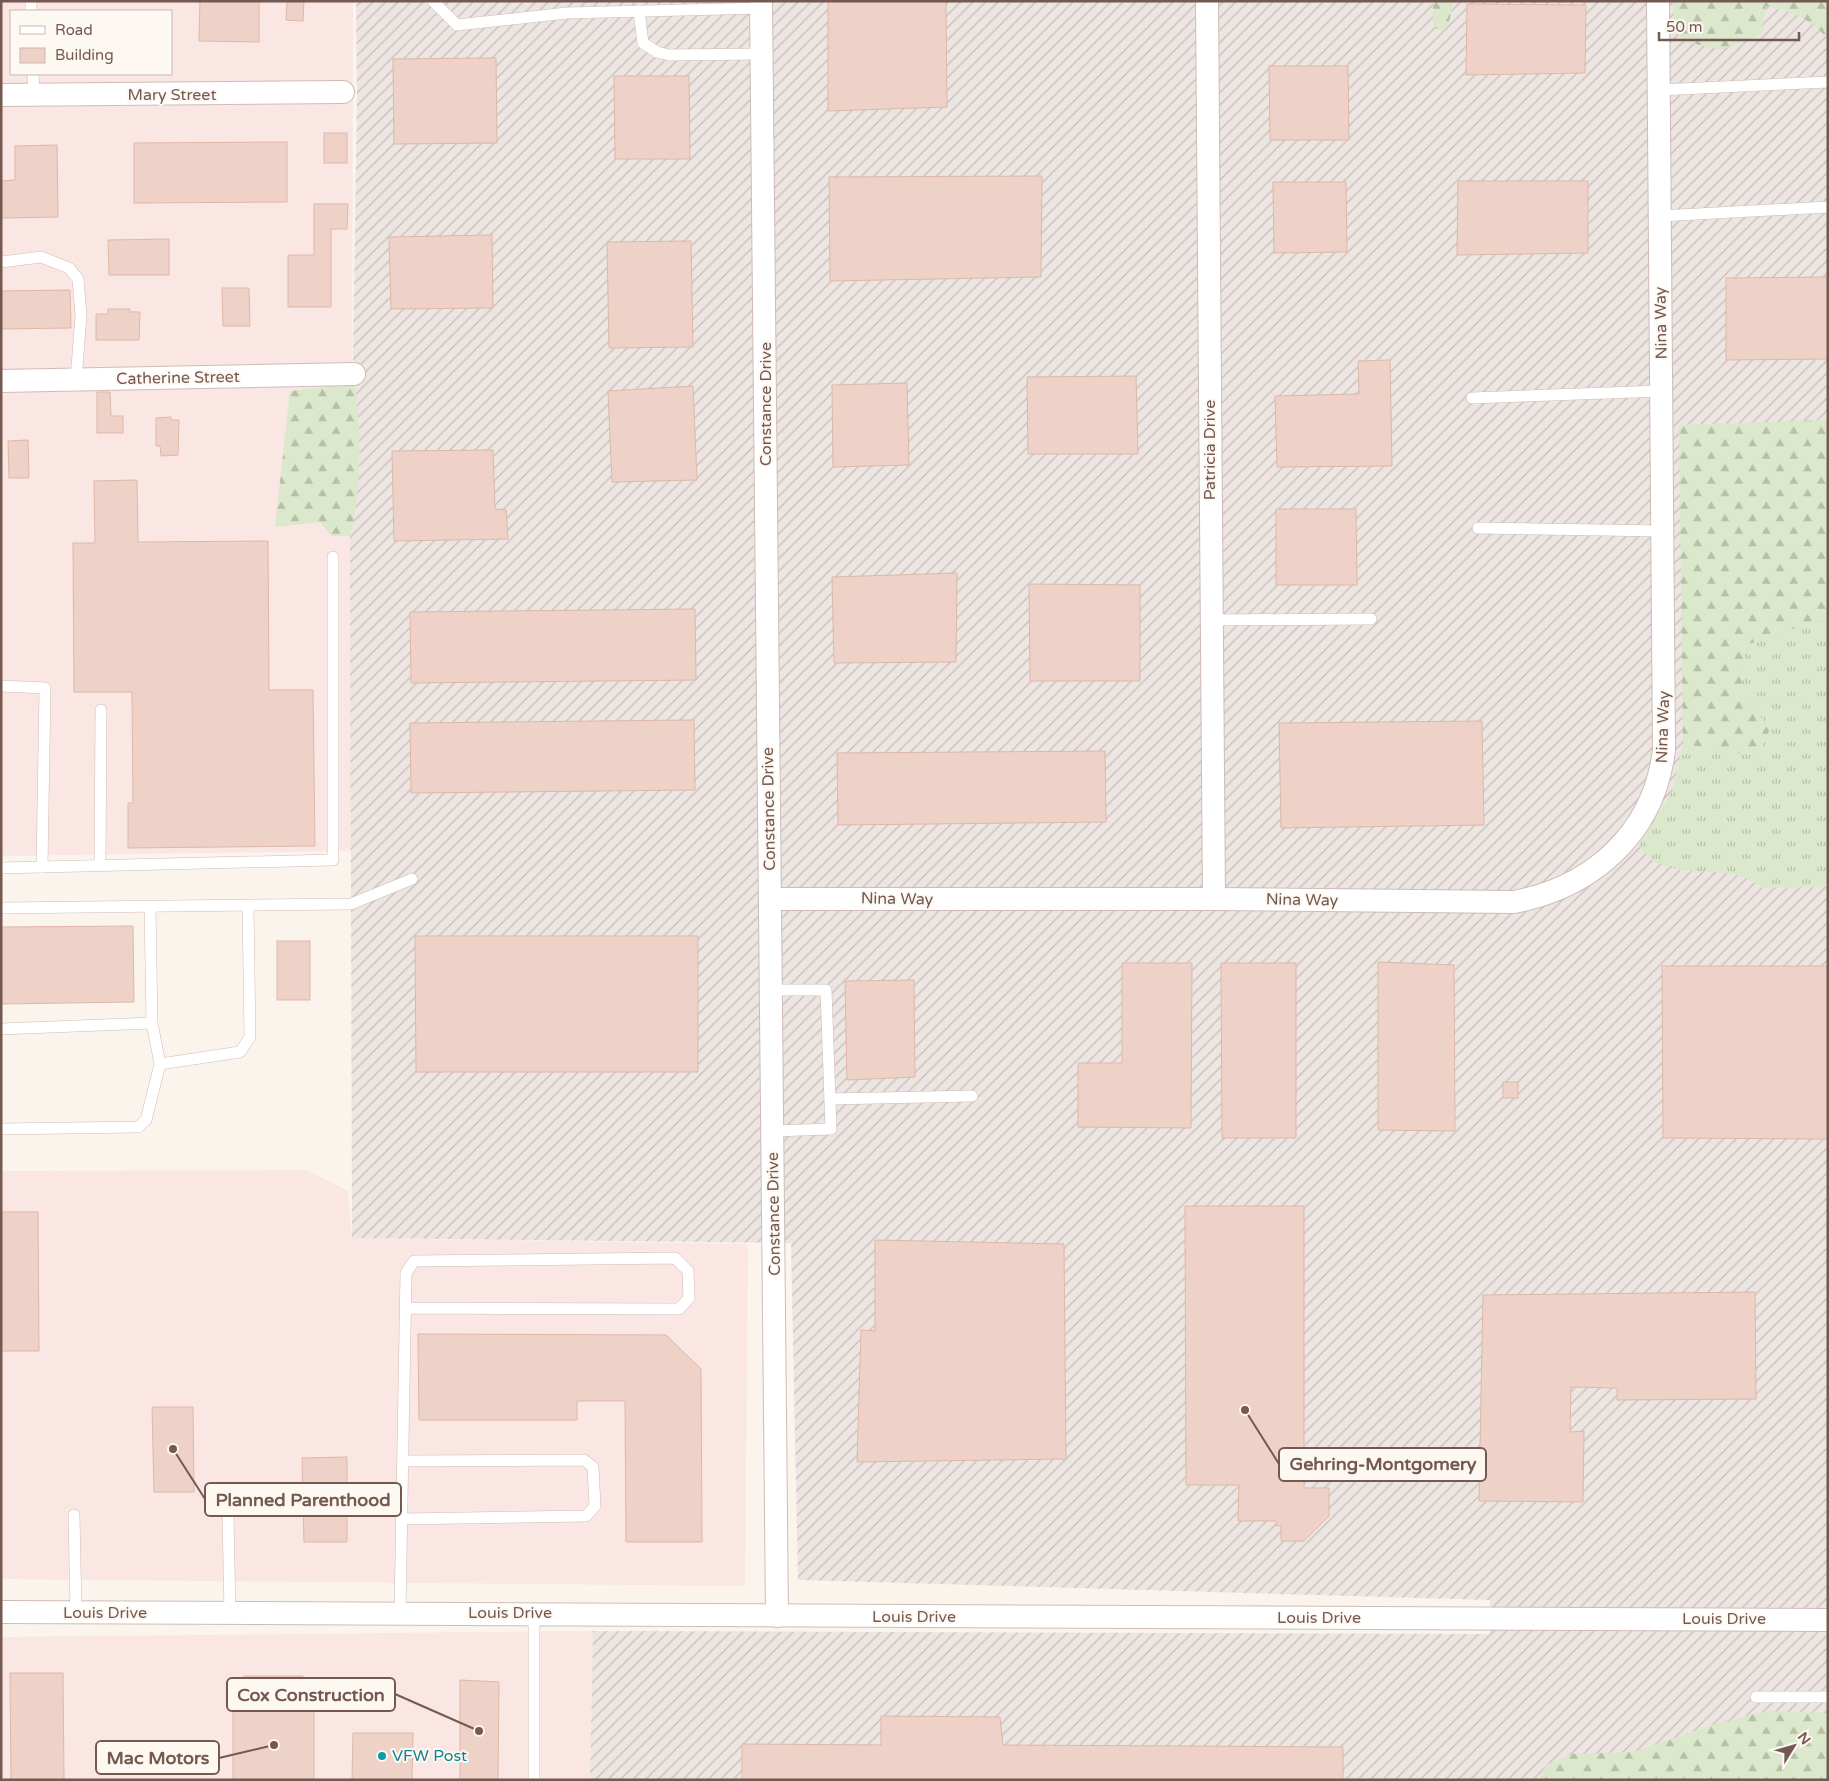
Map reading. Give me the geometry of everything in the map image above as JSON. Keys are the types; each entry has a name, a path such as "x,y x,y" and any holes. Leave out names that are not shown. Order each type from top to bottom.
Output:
{"street":[{"name":"Patricia Drive","path":"1206,1 1214,899"},
{"name":"Nina Way","path":"770,899 1214,899 1514,902 1539,898 1562,889 1600,867 1630,835 1655,790 1662,769 1665,726 1658,1"},
{"name":"Constance Drive","path":"761,5 772,990 774,1485 777,1616"},
{"name":"Mary Street","path":"1,95 34,84 343,92"},
{"name":"Catherine Street","path":"1,381 354,374"},
{"name":"Louis Drive","path":"1,1612 1828,1620"}],"lane":[{"path":"433,1 457,25 567,13 761,5"},
{"path":"639,11 643,43 657,52 669,55 761,54"},
{"path":"1659,90 1828,82"},
{"path":"1660,216 1828,207"},
{"path":"1,262 41,258 69,268 78,279 81,315 76,380"},
{"path":"1472,398 1662,391"},
{"path":"1478,528 1663,531"},
{"path":"1,868 333,860 333,557"},
{"path":"1212,620 1371,618"},
{"path":"1,686 45,688 42,867"},
{"path":"100,865 102,710"},
{"path":"1,908 351,904 412,879"},
{"path":"160,1064 240,1052 250,1037 248,905"},
{"path":"1,1129 138,1126 146,1120 160,1064 152,1023 150,906"},
{"path":"772,990 826,990 831,1129 773,1130"},
{"path":"1,1029 152,1023"},
{"path":"830,1099 972,1096"},
{"path":"400,1613 402,1461 405,1308 406,1273 414,1261 675,1258 688,1271 689,1298 678,1309 405,1308"},
{"path":"402,1461 584,1460 593,1467 595,1506 586,1516 402,1519"},
{"path":"74,1515 76,1613"},
{"path":"228,1516 230,1614"},
{"path":"534,1613 534,1780"},
{"path":"1756,1697 1828,1697"}],"shaded area":[{"path":"1,1 353,1 351,851 1,856"},
{"path":"356,1 1828,1 1828,1780 590,1780 593,1631 1490,1634 1490,1600 798,1580 791,1243 352,1238 350,542 357,100"},
{"path":"307,1170 348,1191 352,1238 748,1244 745,1586 1,1579 1,1171"},
{"path":"593,1631 590,1780 1,1780 1,1637"}],"green space":[{"path":"1433,1 1456,1 1453,5 1448,27 1441,30 1433,27"},
{"path":"1673,1 1828,1 1828,39 1814,26 1800,17 1766,6 1761,34 1722,50 1683,41 1673,27"},
{"path":"355,382 359,460 357,499 350,536 332,536 320,522 275,527 290,391"},
{"path":"1828,420 1828,621 1817,621 1746,645 1741,695 1770,728 1759,756 1683,744 1679,425"},
{"path":"1817,621 1828,621 1828,887 1762,888 1750,880 1737,875 1680,870 1652,860 1639,845 1672,792 1683,744 1759,755 1770,728 1741,695 1746,645"},
{"path":"1767,1711 1828,1713 1828,1780 1538,1780 1546,1765 1572,1754 1633,1752 1718,1723"}],"building":[{"path":"200,1 259,1 259,42 199,41"},
{"path":"287,1 304,1 303,21 286,20"},
{"path":"828,1 946,1 947,107 828,111"},
{"path":"1467,4 1586,5 1585,73 1466,75"},
{"path":"496,58 497,143 394,144 393,59"},
{"path":"1269,66 1348,66 1349,140 1270,140"},
{"path":"614,76 689,76 690,159 615,159"},
{"path":"324,133 347,133 347,163 324,163"},
{"path":"287,142 287,202 134,203 134,143"},
{"path":"57,145 58,217 1,218 1,181 15,180 15,146"},
{"path":"1042,176 1041,277 830,281 829,177"},
{"path":"1458,181 1588,181 1588,253 1457,255"},
{"path":"1273,182 1346,182 1347,252 1274,253"},
{"path":"314,204 348,204 347,229 331,229 331,307 288,307 288,255 314,255"},
{"path":"492,235 493,308 391,309 389,237"},
{"path":"169,239 169,275 109,275 108,240"},
{"path":"691,241 693,347 609,348 607,242"},
{"path":"1828,277 1828,359 1726,360 1726,278"},
{"path":"222,288 249,288 250,326 223,326"},
{"path":"70,290 71,328 1,329 1,291"},
{"path":"108,309 130,309 130,312 140,312 139,340 96,340 96,314 108,314"},
{"path":"1390,360 1392,466 1277,467 1275,396 1359,394 1358,361"},
{"path":"1136,376 1138,454 1028,454 1027,377"},
{"path":"907,383 909,465 833,467 832,385"},
{"path":"693,386 697,480 612,482 608,391"},
{"path":"97,392 110,392 111,416 123,416 123,433 97,433"},
{"path":"171,417 171,420 179,420 178,455 161,456 160,446 156,446 156,418"},
{"path":"28,440 29,478 9,478 8,441"},
{"path":"493,450 495,509 506,510 508,539 394,541 392,451"},
{"path":"137,480 138,542 268,541 269,690 313,690 315,846 128,848 128,803 133,803 132,692 74,692 73,543 95,543 94,481"},
{"path":"1276,509 1356,509 1357,585 1276,585"},
{"path":"957,573 956,662 834,663 832,577"},
{"path":"1029,584 1140,585 1140,681 1030,681"},
{"path":"695,609 696,680 411,683 410,612"},
{"path":"694,720 695,790 411,793 410,723"},
{"path":"1482,721 1484,825 1281,828 1279,723"},
{"path":"1105,751 1106,822 838,825 837,753"},
{"path":"133,926 134,1002 1,1004 1,927"},
{"path":"415,936 698,936 698,1072 416,1072"},
{"path":"277,941 310,941 310,1000 277,1000"},
{"path":"1378,962 1454,965 1455,1131 1378,1130"},
{"path":"1122,963 1192,963 1191,1128 1078,1127 1078,1063 1122,1063"},
{"path":"1221,963 1296,963 1296,1138 1222,1138"},
{"path":"1662,966 1828,966 1828,1139 1663,1138"},
{"path":"914,980 915,1077 847,1080 845,981"},
{"path":"1503,1082 1518,1082 1518,1098 1503,1098"},
{"path":"1185,1206 1304,1206 1304,1488 1329,1488 1329,1516 1304,1541 1281,1541 1281,1526 1276,1526 1276,1521 1238,1521 1239,1485 1186,1485"},
{"path":"1,1212 38,1212 39,1351 1,1351"},
{"path":"875,1240 1064,1244 1066,1459 857,1462 861,1330 875,1331"},
{"path":"1755,1292 1756,1399 1617,1400 1617,1388 1571,1387 1570,1432 1584,1431 1583,1502 1479,1501 1483,1295"},
{"path":"418,1334 666,1335 701,1369 702,1542 626,1542 625,1401 577,1401 577,1420 419,1420"},
{"path":"152,1407 193,1407 194,1492 154,1492"},
{"path":"347,1457 347,1542 304,1542 302,1458"},
{"path":"10,1673 63,1673 64,1780 11,1780"},
{"path":"244,1676 303,1676 303,1705 314,1705 314,1780 233,1780 233,1709 244,1709"},
{"path":"460,1680 499,1682 498,1780 460,1780"},
{"path":"881,1716 1000,1717 1003,1745 1343,1747 1343,1780 742,1780 742,1744 881,1745"},
{"name":"VFW Post","path":"353,1733 413,1733 412,1780 352,1780"}],"place":[{"name":"Gehring-Montgomery","path":"1245,1410"},
{"name":"Planned Parenthood","path":"173,1449"},
{"name":"Cox Construction","path":"479,1731"},
{"name":"Mac Motors","path":"274,1745"},
{"name":"VFW Post","path":"382,1756"}]}
